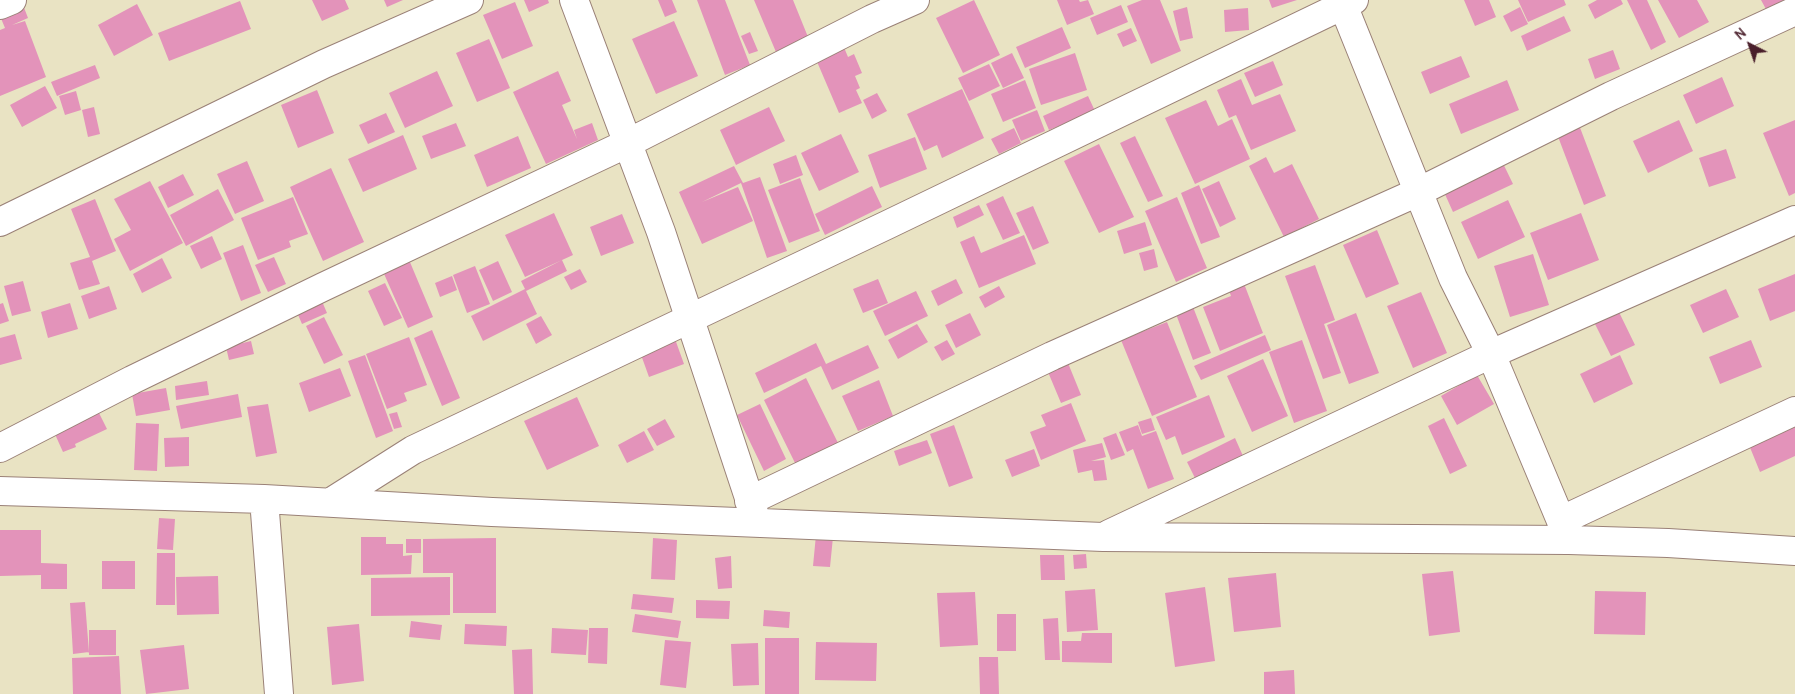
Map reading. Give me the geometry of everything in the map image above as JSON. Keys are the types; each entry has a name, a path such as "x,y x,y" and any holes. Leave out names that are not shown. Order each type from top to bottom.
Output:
{"street":[{"path":"0,5 12,0"},
{"path":"0,222 324,64 469,0"},
{"path":"574,0 661,232 754,511"},
{"path":"0,448 132,380 323,287 628,143 872,19 915,0"},
{"path":"331,502 414,450 887,225 1346,2 1418,192 1453,278 1491,354 1566,530"},
{"path":"754,511 1052,356 1418,192 1611,96 1795,11"},
{"path":"1104,537 1491,354 1795,220"},
{"path":"1566,530 1795,412"},
{"path":"0,491 264,499 492,512 754,511 1104,537 1566,530 1668,543 1795,551"},
{"path":"264,499 279,694"}],"building":[{"path":"312,0 345,0 349,9 322,21"},
{"path":"384,0 403,0 387,7"},
{"path":"524,0 548,0 549,3 529,12"},
{"path":"658,0 672,0 677,12 665,17"},
{"path":"697,0 725,0 750,65 725,75"},
{"path":"754,0 793,0 808,37 776,52"},
{"path":"974,0 1000,55 963,73 936,18"},
{"path":"1057,0 1079,0 1080,2 1088,0 1094,14 1067,25"},
{"path":"1142,0 1160,0 1181,51 1151,64 1127,6"},
{"path":"1269,0 1297,0 1272,8"},
{"path":"1464,0 1489,0 1496,17 1475,26"},
{"path":"1518,0 1564,0 1566,5 1528,22"},
{"path":"1597,0 1621,0 1623,4 1595,19 1588,5"},
{"path":"1627,0 1647,0 1666,42 1651,50"},
{"path":"1658,0 1697,0 1709,22 1679,38"},
{"path":"1761,0 1788,0 1767,11"},
{"path":"240,1 251,29 169,61 158,33"},
{"path":"515,2 533,46 502,59 483,15"},
{"path":"137,4 153,35 114,56 98,25"},
{"path":"23,5 28,18 12,25 25,21 46,77 0,96 0,30 5,28 0,16"},
{"path":"1121,5 1128,22 1097,35 1090,18"},
{"path":"1187,7 1193,38 1180,41 1173,11"},
{"path":"1520,7 1528,24 1511,32 1503,16"},
{"path":"1248,8 1249,30 1225,32 1224,10"},
{"path":"1564,16 1571,31 1527,51 1521,36"},
{"path":"674,21 698,76 656,94 632,39"},
{"path":"1062,27 1071,48 1025,68 1016,47"},
{"path":"1131,28 1137,41 1123,47 1117,34"},
{"path":"750,32 758,51 749,54 741,36"},
{"path":"489,39 510,88 477,102 456,53"},
{"path":"843,45 848,57 854,54 862,73 855,76 860,88 856,90 862,103 839,113 815,57"},
{"path":"1613,50 1620,69 1595,79 1588,59"},
{"path":"1012,53 1024,78 1003,88 991,63"},
{"path":"1075,53 1087,90 1041,105 1029,69"},
{"path":"1461,56 1470,77 1430,94 1421,72"},
{"path":"1273,61 1283,85 1255,97 1244,73"},
{"path":"989,64 1000,86 969,101 958,78"},
{"path":"95,65 100,78 57,96 51,82"},
{"path":"437,71 453,106 405,128 389,93"},
{"path":"558,71 571,101 562,105 577,139 574,130 592,123 598,140 546,164 513,92"},
{"path":"1722,77 1734,106 1696,124 1683,95"},
{"path":"1241,79 1252,105 1280,94 1296,131 1251,150 1236,115 1229,118 1217,90"},
{"path":"1025,80 1036,108 1003,122 991,94"},
{"path":"1507,80 1519,110 1461,134 1449,104"},
{"path":"45,86 57,108 22,127 10,105"},
{"path":"962,89 984,138 942,158 937,145 924,151 907,114"},
{"path":"317,90 334,133 298,148 281,105"},
{"path":"76,91 81,110 65,115 59,96"},
{"path":"877,93 887,111 872,119 863,100"},
{"path":"1088,96 1095,111 1049,130 1043,116"},
{"path":"1206,100 1218,126 1232,119 1250,159 1195,184 1165,118"},
{"path":"94,107 100,134 88,137 82,110"},
{"path":"769,107 785,141 736,165 720,130"},
{"path":"1037,110 1045,131 1021,141 1012,120"},
{"path":"386,113 395,132 368,144 359,125"},
{"path":"1679,120 1693,151 1648,173 1633,141"},
{"path":"1795,120 1795,193 1789,196 1763,133"},
{"path":"456,123 466,146 431,159 422,136"},
{"path":"1579,125 1606,196 1584,205 1557,134"},
{"path":"1014,128 1021,143 999,154 991,139"},
{"path":"841,134 859,172 819,191 801,153"},
{"path":"403,135 417,169 363,192 348,159"},
{"path":"518,136 531,168 487,187 474,155"},
{"path":"1135,136 1163,196 1148,202 1120,143"},
{"path":"915,137 927,169 880,188 868,155"},
{"path":"1099,144 1134,217 1099,233 1064,161"},
{"path":"1726,149 1736,178 1709,187 1699,158"},
{"path":"1498,153 1513,184 1453,212 1439,181"},
{"path":"796,155 803,175 780,184 773,164"},
{"path":"1266,157 1274,173 1292,164 1319,219 1284,237 1249,166"},
{"path":"247,161 264,201 235,214 217,174"},
{"path":"734,166 743,183 760,177 787,251 767,258 741,183 702,202 738,187 753,221 702,244 679,192"},
{"path":"331,168 364,242 323,261 290,187"},
{"path":"183,174 194,195 168,208 158,187"},
{"path":"800,178 820,231 789,243 768,190"},
{"path":"150,181 183,243 130,271 114,239 131,230 114,199"},
{"path":"1219,181 1236,219 1220,227 1202,189"},
{"path":"1199,185 1220,237 1201,244 1181,193"},
{"path":"872,186 882,207 825,235 815,214"},
{"path":"218,189 234,220 186,246 170,215"},
{"path":"1003,196 1020,233 1003,240 986,204"},
{"path":"293,197 308,234 289,241 291,247 258,260 241,218"},
{"path":"1177,197 1207,268 1176,282 1145,211"},
{"path":"95,199 116,251 92,261 100,284 79,290 70,263 90,257 71,209"},
{"path":"1508,200 1525,237 1478,259 1461,222"},
{"path":"979,205 984,215 957,228 953,217"},
{"path":"1033,206 1049,243 1033,250 1016,213"},
{"path":"554,213 573,255 525,277 505,235"},
{"path":"1581,213 1599,260 1548,280 1530,233"},
{"path":"622,214 634,243 601,256 590,227"},
{"path":"1145,222 1152,245 1124,254 1117,231"},
{"path":"1377,230 1399,284 1366,298 1343,245"},
{"path":"1024,235 1036,264 979,288 960,242 974,236 981,253"},
{"path":"212,236 222,259 201,269 190,246"},
{"path":"243,245 261,293 241,301 223,253"},
{"path":"1154,249 1158,267 1144,271 1139,253"},
{"path":"1533,254 1549,305 1510,317 1494,266"},
{"path":"407,255 433,317 408,328 381,267"},
{"path":"274,257 286,284 268,292 255,265"},
{"path":"162,258 172,278 142,293 133,274"},
{"path":"562,260 567,271 526,291 537,314 483,341 471,316 525,289 521,281"},
{"path":"498,261 512,292 493,301 479,270"},
{"path":"1315,265 1335,320 1324,324 1341,373 1323,379 1285,276"},
{"path":"475,266 490,304 467,313 453,275"},
{"path":"580,269 587,282 571,290 564,277"},
{"path":"1795,274 1795,311 1770,321 1758,289"},
{"path":"452,276 457,290 440,297 435,283"},
{"path":"878,279 888,303 863,313 853,289"},
{"path":"956,279 963,293 938,306 931,291"},
{"path":"23,281 31,311 12,316 4,286"},
{"path":"1243,281 1263,333 1220,351 1203,307 1231,296 1228,287"},
{"path":"385,283 402,318 384,326 368,291"},
{"path":"109,286 117,309 89,319 81,296"},
{"path":"999,286 1005,297 985,308 979,297"},
{"path":"1726,289 1739,317 1703,333 1690,305"},
{"path":"916,291 928,316 885,336 873,311"},
{"path":"1421,292 1447,353 1413,368 1387,306"},
{"path":"321,299 327,313 302,324 296,310"},
{"path":"3,303 9,321 0,324 0,304"},
{"path":"70,303 78,329 48,338 41,312"},
{"path":"1193,307 1211,353 1193,360 1176,314"},
{"path":"1617,308 1635,345 1611,356 1593,320"},
{"path":"970,313 981,335 956,348 945,325"},
{"path":"1356,313 1379,373 1349,384 1327,325"},
{"path":"541,316 552,335 536,344 526,324"},
{"path":"324,317 343,355 324,364 306,326"},
{"path":"1167,322 1197,397 1152,416 1121,340"},
{"path":"917,324 928,342 898,359 888,340"},
{"path":"432,330 460,398 442,406 414,338"},
{"path":"15,334 22,359 0,365 0,338"},
{"path":"1265,335 1271,350 1201,380 1194,366"},
{"path":"409,337 427,385 404,393 407,401 387,409 366,354"},
{"path":"675,339 684,364 649,377 640,352"},
{"path":"947,340 955,354 942,361 934,347"},
{"path":"1302,340 1327,411 1294,423 1269,352"},
{"path":"1751,340 1762,367 1720,384 1709,357"},
{"path":"251,341 254,354 229,360 226,347"},
{"path":"816,343 826,364 868,345 879,368 832,390 821,366 764,393 755,373"},
{"path":"365,355 393,431 376,438 348,361"},
{"path":"1620,355 1633,384 1594,403 1580,374"},
{"path":"1263,359 1288,416 1252,432 1227,376"},
{"path":"1068,363 1081,395 1061,403 1048,372"},
{"path":"340,368 351,396 309,412 299,383"},
{"path":"1477,375 1494,404 1457,425 1441,396"},
{"path":"806,378 839,445 797,467 764,400"},
{"path":"879,380 893,416 858,431 842,396"},
{"path":"207,381 209,395 176,400 175,386"},
{"path":"166,388 170,410 136,416 132,394"},
{"path":"238,394 242,417 181,429 176,406"},
{"path":"1209,395 1225,437 1182,455 1175,436 1166,440 1156,417"},
{"path":"577,397 599,446 547,470 524,421"},
{"path":"1071,403 1086,441 1041,460 1030,432 1046,426 1041,415"},
{"path":"268,404 277,453 256,457 247,407"},
{"path":"760,404 786,459 764,471 737,415"},
{"path":"98,411 107,429 75,444 76,447 63,452 54,432"},
{"path":"397,412 402,427 394,429 389,414"},
{"path":"1151,418 1155,430 1142,434 1138,422"},
{"path":"1444,418 1467,466 1450,474 1428,426"},
{"path":"665,419 675,437 657,446 647,429"},
{"path":"136,423 159,424 157,471 134,470"},
{"path":"954,425 973,478 949,487 930,434"},
{"path":"1138,425 1142,436 1156,431 1174,479 1148,489 1133,449 1127,452 1119,432"},
{"path":"1795,426 1795,456 1760,472 1749,445"},
{"path":"644,431 654,450 627,463 618,445"},
{"path":"1116,433 1125,455 1111,460 1103,438"},
{"path":"189,437 189,466 165,467 164,438"},
{"path":"1235,438 1243,456 1196,480 1187,462"},
{"path":"927,440 932,453 899,466 894,451"},
{"path":"1102,443 1106,457 1091,461 1104,460 1107,480 1094,481 1092,470 1078,473 1073,450"},
{"path":"1034,449 1040,466 1012,477 1005,460"},
{"path":"159,518 175,519 173,550 157,549"},
{"path":"0,530 41,530 41,563 67,564 67,589 41,589 41,575 0,576"},
{"path":"816,535 833,537 830,567 813,566"},
{"path":"361,537 386,537 386,544 403,544 403,556 412,555 411,574 361,575"},
{"path":"496,538 496,613 453,613 453,573 423,573 423,539"},
{"path":"653,538 677,540 675,580 651,579"},
{"path":"406,539 421,539 421,553 406,553"},
{"path":"157,553 175,553 175,605 156,605"},
{"path":"1086,554 1087,568 1074,569 1073,555"},
{"path":"1040,555 1064,555 1065,580 1041,580"},
{"path":"731,556 732,588 718,589 715,558"},
{"path":"102,561 135,561 135,589 102,589"},
{"path":"1453,571 1460,632 1429,636 1422,574"},
{"path":"1276,573 1281,627 1234,632 1228,578"},
{"path":"218,576 219,614 177,615 176,577"},
{"path":"450,577 450,615 371,616 371,578"},
{"path":"1205,587 1215,661 1175,667 1165,593"},
{"path":"1095,589 1098,630 1067,632 1065,591"},
{"path":"1595,591 1646,592 1645,635 1594,634"},
{"path":"975,592 978,645 940,647 937,593"},
{"path":"633,594 674,598 672,613 631,609"},
{"path":"696,600 730,601 729,619 696,618"},
{"path":"85,602 89,652 73,654 70,603"},
{"path":"764,610 790,612 789,628 763,626"},
{"path":"635,614 681,621 678,638 632,632"},
{"path":"997,614 1016,614 1016,651 997,651"},
{"path":"1058,618 1060,660 1045,660 1043,619"},
{"path":"411,621 442,625 440,640 409,637"},
{"path":"359,624 364,681 332,685 327,627"},
{"path":"465,624 507,626 506,646 464,644"},
{"path":"552,628 588,630 586,655 551,653"},
{"path":"589,628 608,628 607,664 588,663"},
{"path":"89,630 116,630 116,655 89,655"},
{"path":"1082,633 1112,633 1112,663 1062,662 1062,641 1081,641"},
{"path":"765,638 799,638 799,694 765,694"},
{"path":"665,640 691,642 686,688 660,685"},
{"path":"816,642 877,643 876,681 815,680"},
{"path":"758,643 759,685 733,686 731,644"},
{"path":"184,645 189,689 146,694 140,650"},
{"path":"532,649 533,694 514,694 512,650"},
{"path":"119,656 121,694 73,694 72,658"},
{"path":"979,657 998,657 999,694 980,694"},
{"path":"1294,670 1295,694 1264,694 1264,672"}]}
